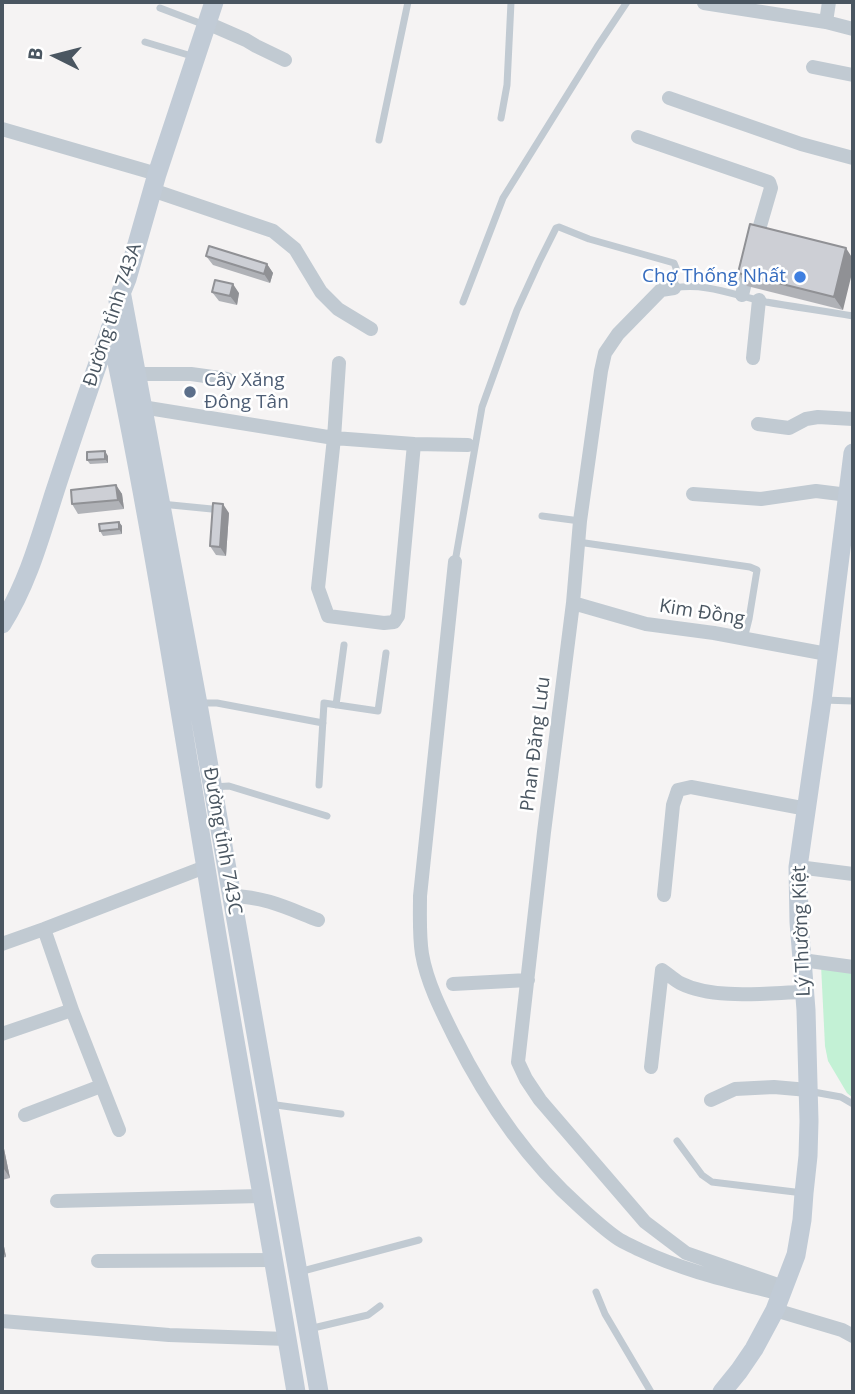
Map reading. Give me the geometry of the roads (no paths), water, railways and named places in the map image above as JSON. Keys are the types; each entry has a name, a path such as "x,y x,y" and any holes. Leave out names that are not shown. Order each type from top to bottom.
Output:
{"main road":[{"name":"Đường tỉnh 743A","path":"2,624 21,590 38,544 127,279 155,182 214,2"},
{"name":"Đường tỉnh 743C","path":"121,291 130,369 205,867 296,1392"},
{"name":"Đường tỉnh 743C","path":"110,329 130,369 142,407 198,704 319,1392"},
{"path":"92,379 130,369"},
{"name":"Lý Thường Kiệt","path":"722,1392 754,1349 780,1297 796,1255 802,1220 808,1156 808,1090 798,867 853,453"}],"street":[{"path":"701,2 753,6 853,29"},
{"path":"826,22 829,2"},
{"path":"206,24 285,60"},
{"path":"813,67 853,75"},
{"path":"669,98 801,144 853,159"},
{"path":"2,129 155,182 273,232 295,249 321,292 338,309 371,329"},
{"path":"638,137 770,183 771,188 742,295"},
{"name":"Phan Đăng Lưu","path":"674,288 661,290 618,334 605,353 601,371 580,521 573,603 519,1062 526,1079 560,1124 645,1222 686,1253 780,1297"},
{"path":"753,358 759,300"},
{"path":"339,363 318,588 328,616 384,623 394,622 398,616 414,444"},
{"path":"130,369 228,379"},
{"path":"142,407 334,438 468,445"},
{"path":"758,424 789,428 806,419 818,417 853,419"},
{"path":"693,494 761,499 816,491 848,495"},
{"path":"455,562 421,896 420,934 423,956 447,1024 474,1076 530,1158 604,1228 619,1239 664,1261 780,1297 853,1336"},
{"name":"Kim Đồng","path":"573,603 646,624 827,654"},
{"path":"664,895 673,805 678,790 691,786 807,810"},
{"path":"2,944 205,867"},
{"path":"798,867 853,874"},
{"path":"232,896 268,901 318,920"},
{"path":"44,929 119,1130"},
{"path":"802,960 853,967"},
{"path":"651,1067 662,970 680,983 713,993 803,992"},
{"path":"453,984 528,980"},
{"path":"2,1034 72,1010"},
{"path":"25,1115 101,1086"},
{"path":"711,1100 735,1089 774,1087 808,1090"},
{"path":"57,1201 261,1196"},
{"path":"98,1261 274,1260"},
{"path":"2,1321 169,1335 287,1339"}],"lane":[{"path":"379,141 408,2"},
{"path":"500,118 508,85 511,2"},
{"path":"463,302 503,198 627,2"},
{"path":"160,8 206,24"},
{"path":"145,41 196,57"},
{"path":"455,562 482,407 517,310 554,230 559,227 589,239 672,261 676,268 674,288 689,285 853,316"},
{"path":"160,504 224,510"},
{"path":"542,516 580,521"},
{"path":"578,542 757,570 744,639"},
{"path":"336,705 344,645"},
{"path":"318,785 324,704 379,711 386,653"},
{"path":"822,700 853,701"},
{"path":"198,704 218,702 323,723"},
{"path":"212,787 229,786 327,816"},
{"path":"808,1090 841,1097 853,1104"},
{"path":"269,1104 341,1114"},
{"path":"677,1141 702,1175 712,1182 804,1193"},
{"path":"298,1272 419,1240"},
{"path":"596,1292 605,1314 651,1392"},
{"path":"308,1329 368,1315 380,1306"}],"place":[{"name":"Chợ Thống Nhất","path":"800,277"},
{"name":"Cây Xăng Đông Tân","path":"190,392"}]}
